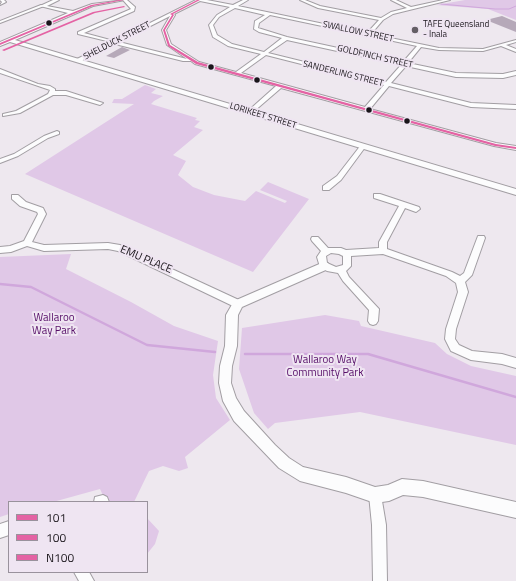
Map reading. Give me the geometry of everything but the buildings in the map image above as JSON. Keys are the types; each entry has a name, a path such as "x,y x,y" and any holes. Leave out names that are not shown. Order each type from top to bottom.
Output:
{"street":[{"path":"0,4 4,2 2,0"},
{"path":"0,22 57,0"},
{"path":"0,44 95,5 124,0 134,8 133,10 78,33 184,61 190,60"},
{"name":"SWALLOW STREET","path":"200,0 447,50 483,50 516,41"},
{"name":"SHELDUCK STREET","path":"79,60 200,0"},
{"path":"234,7 246,0"},
{"path":"302,0 318,7 382,19"},
{"path":"393,0 410,8"},
{"path":"368,34 382,19 392,13 448,0"},
{"path":"42,6 73,13"},
{"name":"SANDERLING STREET","path":"234,7 214,19 210,28 215,36 230,45 264,55 471,105 516,107"},
{"path":"171,14 173,15 164,30 169,45 198,64 496,144 516,148"},
{"name":"GOLDFINCH STREET","path":"269,14 258,22 256,28 260,31 286,38 464,76 503,76 516,73"},
{"path":"154,22 165,27"},
{"path":"237,74 286,38"},
{"name":"LORIKEET STREET","path":"9,40 516,192"},
{"path":"367,109 420,45"},
{"path":"502,45 516,51"},
{"path":"163,55 172,48"},
{"path":"0,71 28,80 37,85 48,87 53,90 52,93"},
{"path":"250,112 280,86"},
{"path":"0,121 2,114 14,114 52,93 66,93 100,103"},
{"path":"0,161 16,155 46,136 57,133"},
{"path":"326,188 339,178 363,146"},
{"path":"377,196 416,209"},
{"path":"0,250 11,249 27,243 41,218 42,214 40,210 23,204 15,197"},
{"path":"383,251 382,242 403,205"},
{"path":"460,281 468,275 481,238"},
{"path":"315,239 326,251"},
{"name":"EMU PLACE","path":"27,243 44,248 108,246 120,248 238,304"},
{"path":"344,253 348,258 349,263 341,270 332,270 324,266 321,261 321,257 326,251 336,250 344,253 383,251 449,274 460,281 464,292 451,329 450,339 455,348 471,354 516,363"},
{"path":"324,266 238,304 232,315 231,346 226,366 225,383 230,401 239,416 270,450 284,463 300,474 346,485 375,496 389,493 402,487 422,489 516,510"},
{"path":"341,270 346,279 374,309 374,321"},
{"path":"375,496 379,525 380,581"}],"green space":[{"path":"465,0 516,0 516,20 488,9 436,5"},
{"path":"145,85 156,89 151,93 163,96 151,104 197,118 195,120 200,121 194,127 203,130 173,155 186,161 178,175 193,187 214,195 245,201 256,191 285,203 287,201 260,190 268,182 309,199 253,272 25,174 134,104 112,103 114,99 122,99"},
{"name":"Wallaroo Way Park","path":"71,254 66,269 174,326 218,341 213,375 216,398 230,420 185,457 188,468 179,471 163,466 149,471 134,501 106,501 100,489 57,501 8,501 8,514 0,517 0,257"},
{"name":"Wallaroo Way Community Park","path":"325,315 359,321 361,326 435,343 447,354 471,366 516,376 516,445 360,412 275,423 268,429 254,413 239,369 242,328"},
{"path":"148,519 159,531 155,544 148,553"}],"waterway":[{"path":"441,4 495,9 509,9 516,6"},
{"path":"0,284 31,287 147,345 215,352"},
{"path":"245,354 368,354 516,397"}],"transit line":[{"name":"100","path":"0,44 92,5 123,0"},
{"name":"101","path":"171,14 199,0"},
{"name":"N100","path":"3,50 94,12 124,7"},
{"name":"101","path":"171,14 173,15 164,30 169,45 197,63 496,145 516,148"}],"place":[{"name":"TAFE Queensland - Inala","path":"415,30"}]}
